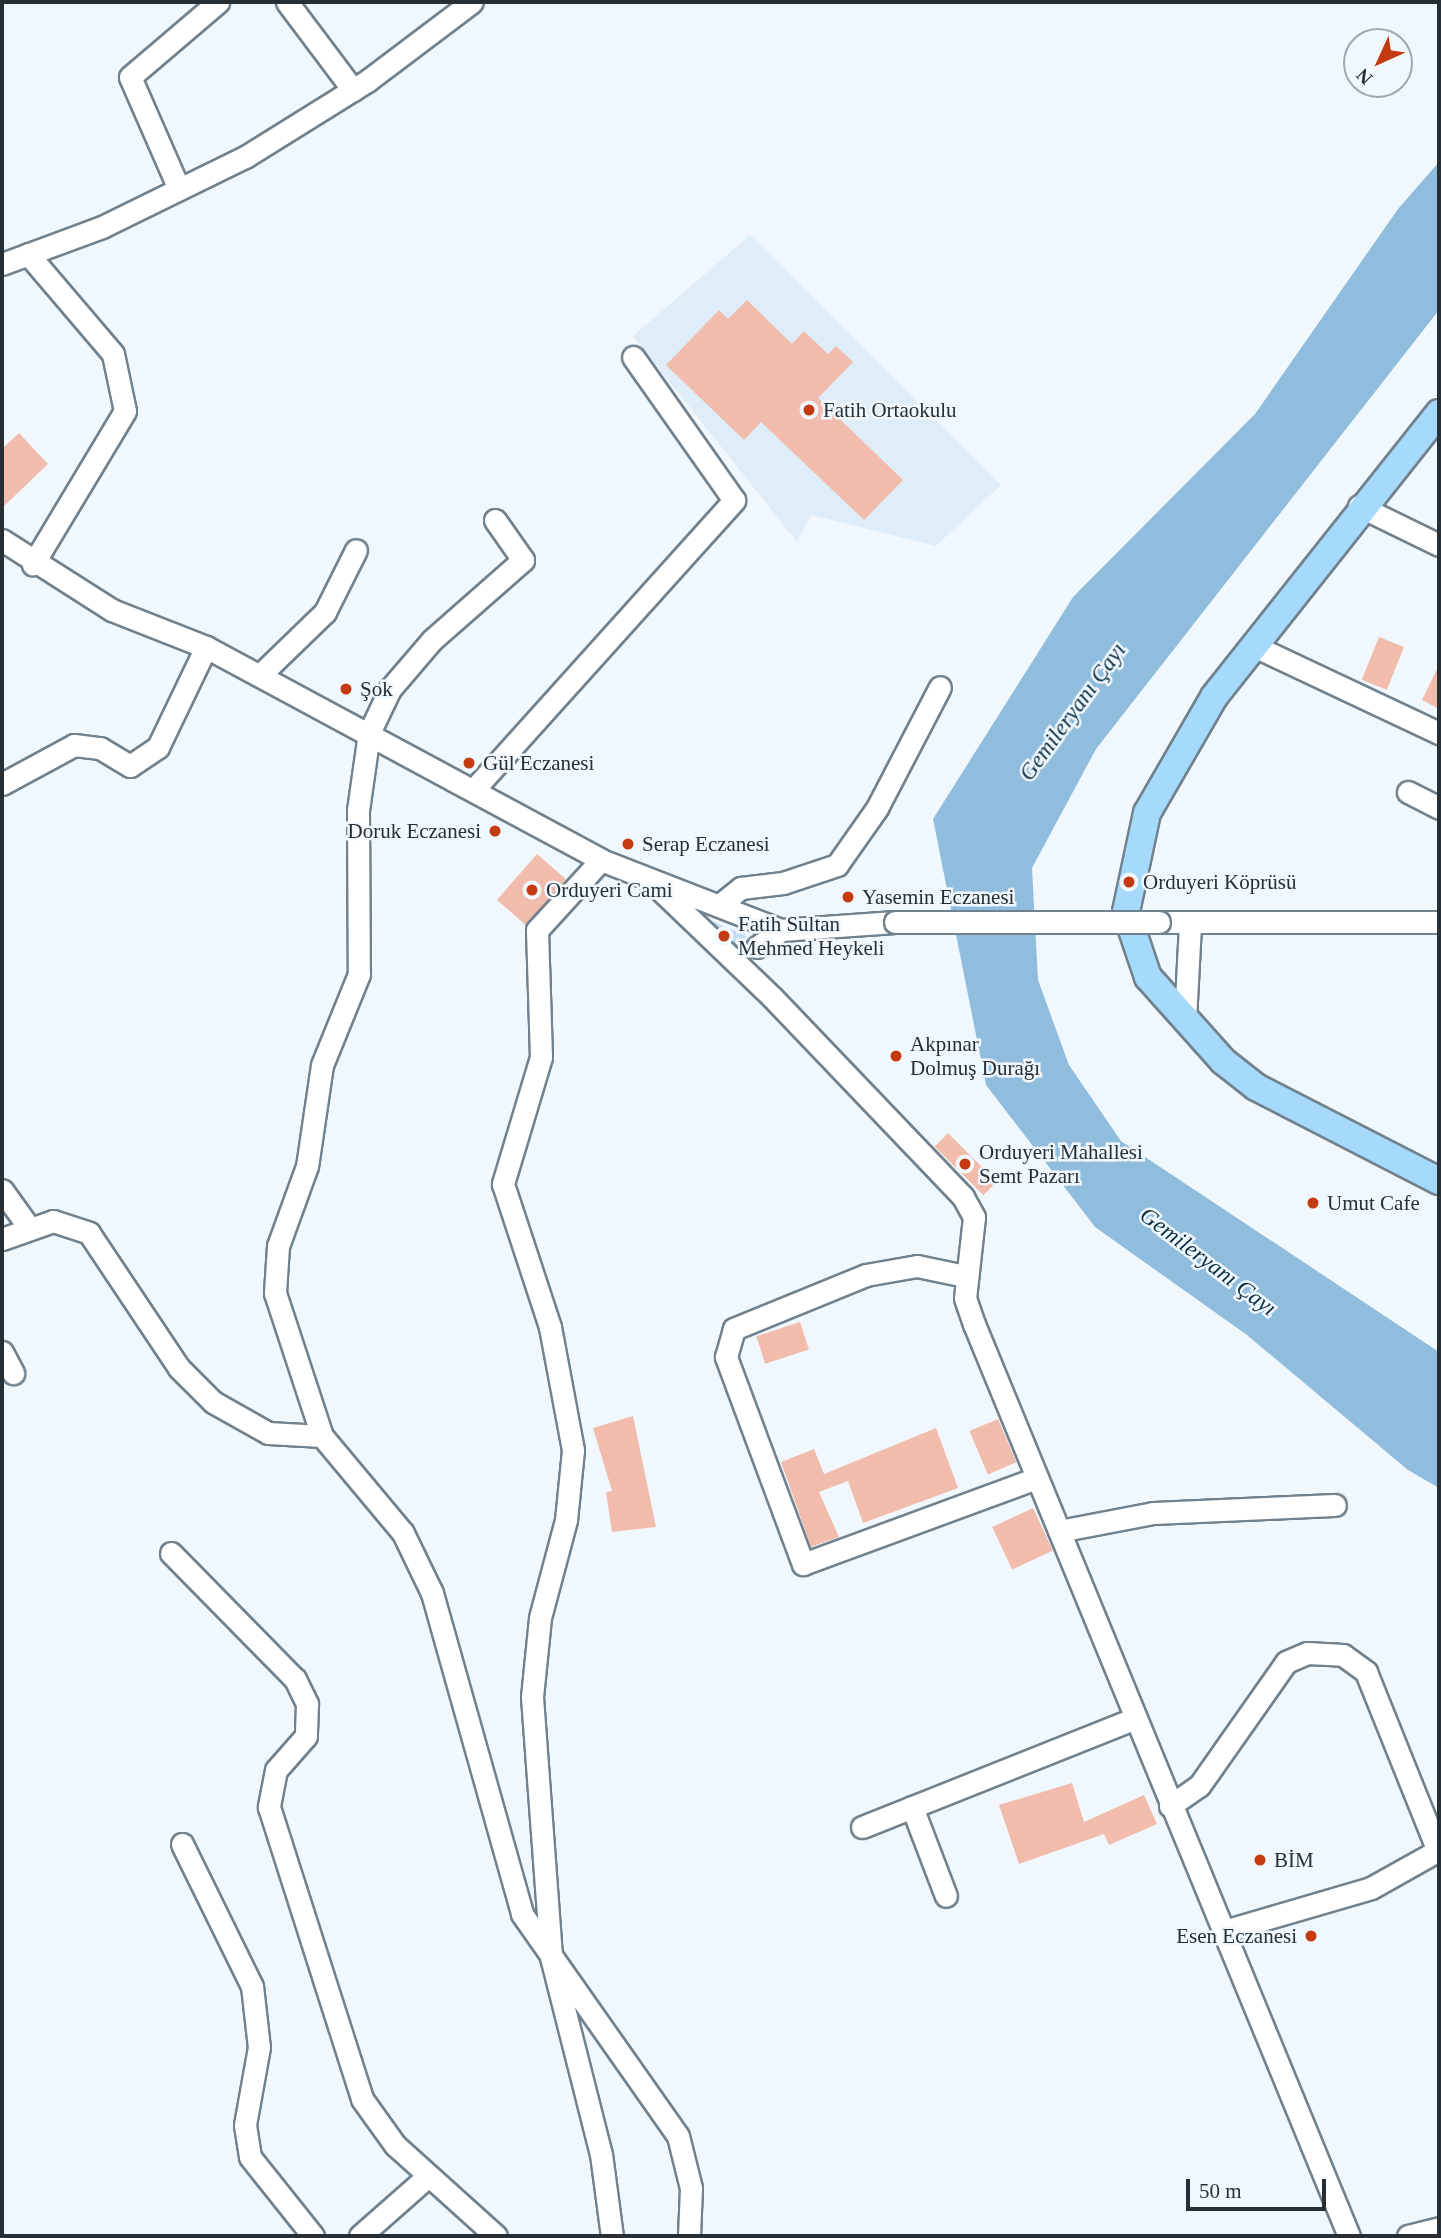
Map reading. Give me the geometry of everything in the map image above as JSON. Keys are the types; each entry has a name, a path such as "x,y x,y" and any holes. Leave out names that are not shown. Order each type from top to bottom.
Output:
{"main road":[{"path":"1439,413 1359,506 1252,645 1174,761 1134,856 1126,912 1134,947 1148,977 1185,1020 1256,1087 1439,1181"}],"street":[{"path":"179,189 130,78 218,2"},
{"path":"287,2 353,90"},
{"path":"2,264 179,189 245,157 353,90 472,2"},
{"path":"28,254 113,354 125,411 33,564"},
{"path":"476,787 734,500 633,357"},
{"path":"1359,506 1439,545"},
{"path":"495,520 523,560 432,640 390,689 369,733 358,810 359,974 322,1065 307,1166 274,1270 278,1316 323,1436 402,1533 432,1593 515,1897 551,1957 678,2136 691,2188 689,2236"},
{"path":"2,540 33,564 112,610 206,647 476,787 601,860 651,881 720,904 781,930 895,922 1159,922 1190,925 1439,922"},
{"path":"260,675 325,611 356,550"},
{"path":"1252,645 1439,733"},
{"path":"2,784 74,745 100,748 130,766 158,747 206,647"},
{"path":"720,904 741,888 783,883 837,865 877,808 940,687"},
{"path":"1408,792 1439,808"},
{"path":"601,860 537,930 541,1056 503,1184 550,1326 573,1450 566,1520 533,1660 551,1957 601,2154 612,2236"},
{"path":"651,881 772,997 963,1197 976,1240 965,1276 974,1324 1134,1720 1349,2236"},
{"path":"743,913 757,947 758,976 772,997"},
{"path":"1185,1020 1190,925"},
{"path":"757,947 781,930"},
{"path":"2,1190 30,1229"},
{"path":"2,1239 30,1229 63,1223 100,1244 179,1368 231,1416 283,1438 323,1436"},
{"path":"965,1276 917,1266 866,1275 734,1329 726,1348 730,1370 803,1564 1037,1478"},
{"path":"2,1352 13,1373"},
{"path":"1059,1531 1153,1513 1335,1506"},
{"path":"171,1553 302,1691 306,1736 276,1770 269,1807 355,2084 381,2130 496,2236"},
{"path":"1170,1806 1199,1786 1286,1662 1307,1653 1343,1655 1366,1672 1439,1851 1371,1888 1224,1931"},
{"path":"862,1827 1134,1720"},
{"path":"912,1807 946,1896"},
{"path":"182,1844 239,1950 254,1995 259,2047 247,2147 303,2231"},
{"path":"360,2236 428,2176"},
{"path":"1408,2236 1439,2228"}],"shaded area":[{"name":"Fatih Ortaokulu","path":"750,235 1001,485 936,546 811,515 797,542 633,336"},
{"path":"694,914 746,935 743,954 737,956"}],"water":[{"name":"Gemileryanı Çayı","path":"1439,162 1439,310 1096,749 1032,868 1038,980 1069,1065 1121,1141 1439,1352 1439,1488 1408,1470 1247,1335 1095,1227 986,1085 933,819 1073,597 1255,414 1398,209"}],"building":[{"path":"747,300 792,344 804,331 828,354 836,346 853,362 818,398 903,480 864,520 761,422 744,440 666,365 719,310 728,319"},
{"path":"19,433 48,464 2,508 2,449"},
{"path":"1379,637 1404,647 1387,690 1362,680"},
{"path":"1439,665 1439,709 1422,700"},
{"name":"Orduyeri Cami","path":"537,854 566,879 526,925 497,900"},
{"name":"Orduyeri Mahallesi Semt Pazarı","path":"948,1133 997,1182 983,1195 935,1146"},
{"path":"800,1322 809,1350 765,1364 756,1336"},
{"path":"633,1416 656,1527 612,1532 606,1492 612,1491 593,1428"},
{"path":"998,1419 1016,1462 988,1474 969,1431"},
{"path":"936,1428 958,1488 863,1523 848,1481 819,1492 839,1537 811,1547 781,1462 814,1449 824,1474"},
{"path":"1033,1508 1053,1551 1012,1570 992,1527"},
{"path":"1072,1783 1084,1822 1144,1795 1157,1824 1109,1845 1104,1834 1019,1864 999,1805"}],"place":[{"name":"Fatih Ortaokulu","path":"809,410"},
{"name":"Şok","path":"346,689"},
{"name":"Gül Eczanesi","path":"469,763"},
{"name":"Doruk Eczanesi","path":"495,831"},
{"name":"Serap Eczanesi","path":"628,844"},
{"name":"Orduyeri Köprüsü","path":"1129,882"},
{"name":"Orduyeri Cami","path":"532,890"},
{"name":"Yasemin Eczanesi","path":"848,897"},
{"name":"Fatih Sultan Mehmed Heykeli","path":"724,936"},
{"name":"Akpınar Dolmuş Durağı","path":"896,1056"},
{"name":"Orduyeri Mahallesi Semt Pazarı","path":"965,1164"},
{"name":"Umut Cafe","path":"1313,1203"},
{"name":"BİM","path":"1260,1860"},
{"name":"Esen Eczanesi","path":"1311,1936"}]}
